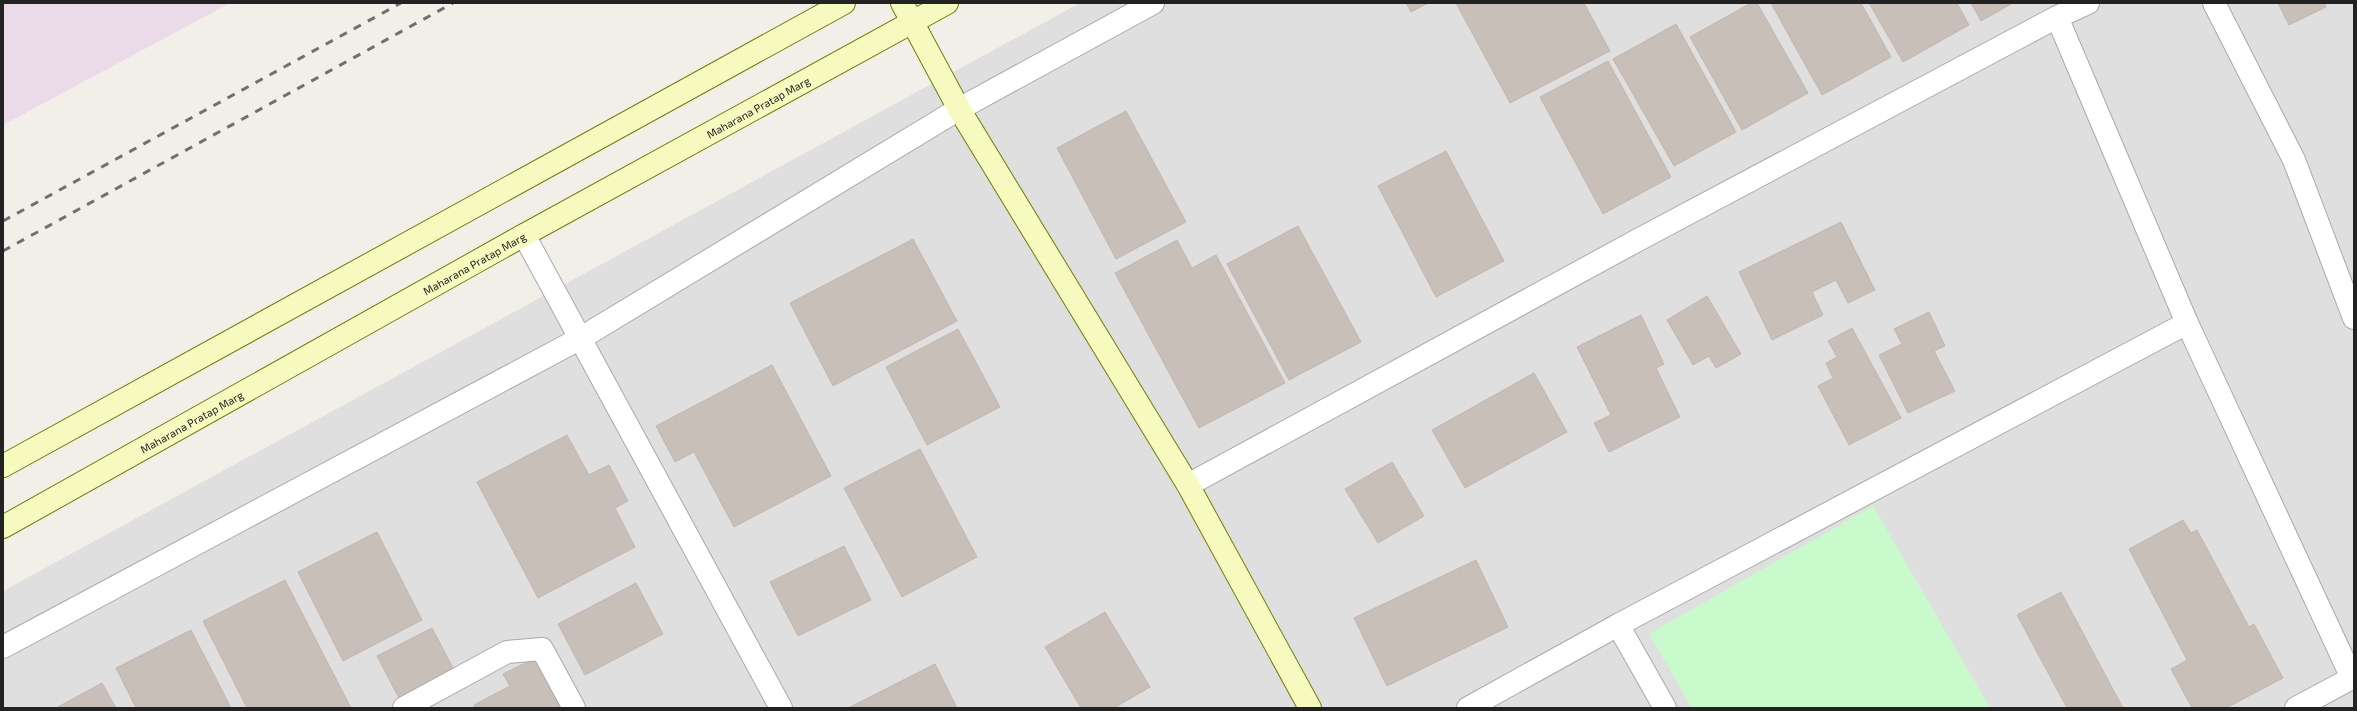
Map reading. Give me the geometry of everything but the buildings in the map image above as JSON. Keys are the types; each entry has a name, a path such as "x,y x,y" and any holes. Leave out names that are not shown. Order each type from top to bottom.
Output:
{"main road":[{"path":"3,466 844,3"},
{"name":"Maharana Pratap Marg","path":"3,527 524,235 907,12 947,3"},
{"path":"907,12 959,109 1188,485 1310,708"}],"street":[{"path":"3,647 581,338 959,109 1153,3"},
{"path":"1188,485 1638,240 2057,17 2088,3"},
{"path":"2214,3 2294,160 2354,318"},
{"path":"2057,17 2187,323 2353,678 2296,708"},
{"path":"524,235 781,708"},
{"path":"1468,708 1618,625 2187,323"},
{"path":"1618,625 1665,708"},
{"path":"404,708 507,652 542,649 574,708"}],"shaded area":[{"path":"3,3 230,3 3,125"},
{"path":"1080,3 2354,3 2354,708 3,708 3,591"}],"green space":[{"path":"1873,506 1990,708 1692,708 1649,634"}],"railway":[{"path":"3,221 401,3"},
{"path":"3,251 453,3"}]}
